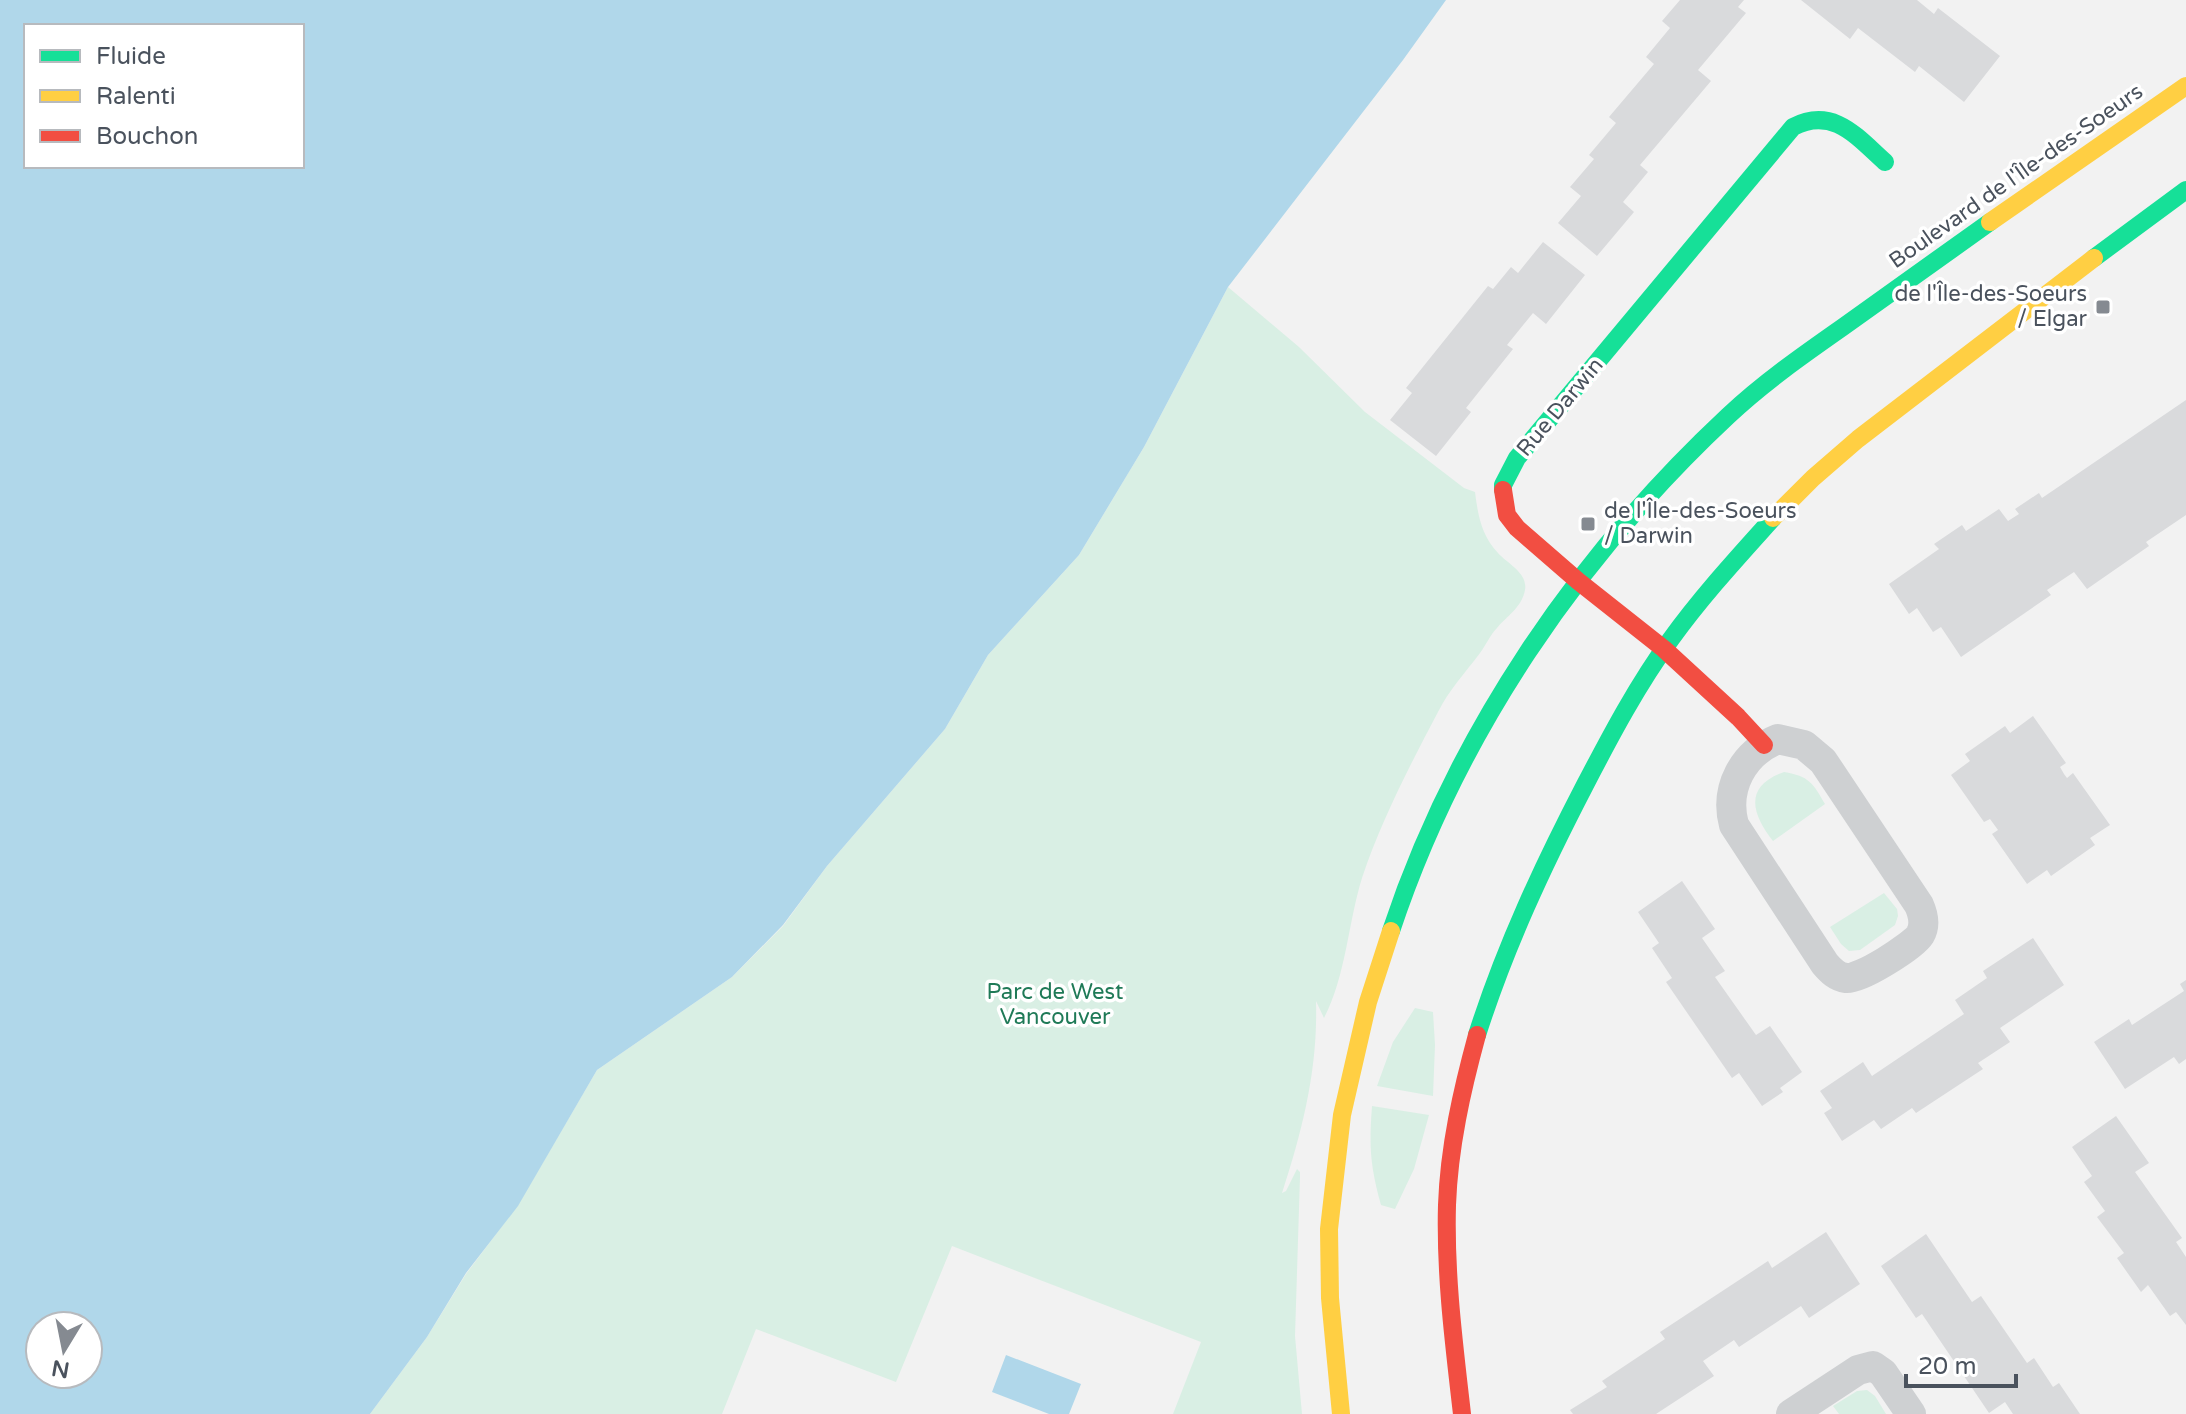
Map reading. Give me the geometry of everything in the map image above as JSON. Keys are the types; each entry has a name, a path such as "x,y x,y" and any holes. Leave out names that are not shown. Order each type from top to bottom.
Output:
{"street":[{"name":"Boulevard de l'Île-des-Soeurs","path":"1341,1414 1331,1307 1329,1234 1340,1124 1363,1015 1411,874 1451,784 1506,685 1578,581 1637,509 1688,454 1761,387 1958,244 2186,86"},
{"name":"Rue Darwin","path":"1764,745 1664,649 1517,528 1507,515 1503,485 1517,458 1793,127 1811,117 1830,120 1885,162"},
{"path":"1462,1414 1450,1305 1446,1206 1463,1088 1480,1021 1500,964 1521,914 1595,764 1664,649 1743,553 1822,470 1965,356 2186,190"},
{"path":"1778,739 1791,741 1804,745 1823,761 1919,905 1924,925 1921,933 1865,975 1854,979 1844,978 1825,964 1734,825 1730,810 1731,792 1750,757 1764,745 1778,739"},
{"path":"1791,1414 1858,1370 1873,1366 1883,1373 1911,1414"}],"green space":[{"name":"Parc de West Vancouver","path":"1228,287 1299,347 1365,412 1464,488 1475,492 1484,532 1525,584 1517,606 1447,696 1407,773 1362,878 1342,967 1324,1018 1316,1001 1308,1098 1282,1193 1297,1169 1300,1177 1295,1336 1302,1414 1173,1414 1201,1342 952,1246 896,1382 756,1329 722,1414 370,1414 427,1337 466,1274 518,1205 597,1070 732,977 783,926 827,866 945,729 988,655 1079,555 1144,447"},
{"path":"1784,772 1809,782 1825,804 1773,841 1760,820 1755,801 1762,785"},
{"path":"1884,893 1897,909 1895,925 1860,950 1849,951 1830,927"},
{"path":"1415,1008 1433,1012 1433,1096 1377,1086 1393,1042"},
{"path":"1372,1106 1429,1115 1414,1169 1395,1209 1381,1205 1371,1145"},
{"path":"1867,1390 1875,1396 1886,1414 1839,1414 1833,1406 1857,1391"}],"water":[{"path":"0,0 1446,0 1228,287 1144,447 1079,555 988,655 945,729 827,866 783,925 732,977 597,1070 518,1206 466,1273 427,1337 370,1414 0,1414"},
{"path":"1006,1355 1081,1384 1069,1414 1049,1414 992,1392"}],"building":[{"path":"1680,0 1744,0 1738,7 1746,13 1698,70 1711,81 1640,165 1648,172 1623,202 1634,212 1597,256 1558,223 1581,196 1570,187 1594,159 1589,155 1616,123 1609,117 1654,64 1646,57 1670,28 1662,21"},
{"path":"1801,0 1917,0 1934,14 1938,8 2000,56 1964,102 1919,66 1915,72 1858,28 1850,39"},
{"path":"1543,242 1585,275 1546,324 1533,313 1507,345 1513,349 1466,408 1471,412 1436,456 1390,420 1412,393 1406,388 1488,286 1493,289 1511,267 1518,273"},
{"path":"2186,400 2186,515 2146,542 2149,546 2087,589 2074,572 2047,590 2051,595 1961,657 1941,627 1933,632 1917,608 1909,614 1889,584 1939,549 1934,544 1962,525 1966,531 1999,509 2008,521 2019,514 2015,509 2039,493 2042,498"},
{"path":"2033,716 2066,763 2060,767 2064,774 2067,778 2073,773 2110,825 2090,838 2095,845 2051,876 2047,870 2027,884 1992,834 1998,830 1990,819 1984,822 1951,775 1970,761 1965,754 2005,726 2010,733"},
{"path":"1682,881 1715,929 1702,938 1725,971 1715,977 1756,1035 1770,1026 1802,1072 1780,1088 1783,1092 1762,1106 1739,1073 1732,1078 1666,982 1672,978 1652,948 1659,943 1638,912"},
{"path":"2033,938 2064,985 2000,1028 2010,1042 1978,1063 1983,1069 1916,1113 1912,1108 1881,1129 1874,1120 1842,1141 1824,1113 1832,1108 1820,1091 1863,1062 1872,1076 1964,1014 1955,1000 1987,978 1983,971"},
{"path":"2186,980 2186,1059 2179,1064 2174,1057 2125,1089 2094,1042 2129,1019 2132,1025 2184,991 2180,984"},
{"path":"2116,1116 2149,1163 2135,1172 2182,1238 2176,1242 2186,1257 2186,1325 2176,1312 2170,1316 2148,1285 2141,1292 2117,1258 2124,1253 2097,1217 2105,1211 2084,1182 2092,1176 2072,1147"},
{"path":"1826,1232 1860,1284 1809,1318 1801,1306 1739,1347 1734,1340 1703,1361 1714,1376 1656,1414 1573,1414 1570,1410 1607,1387 1602,1381 1665,1339 1660,1332 1768,1261 1772,1268"},
{"path":"1926,1234 1972,1302 1981,1296 2027,1363 2034,1358 2053,1387 2059,1383 2080,1414 2013,1414 2005,1402 1989,1413 1922,1314 1916,1318 1881,1266"}],"traffic: fast":[{"path":"1503,490 1517,458 1793,127 1807,121 1832,122 1854,134 1885,162"},
{"path":"2094,258 2186,190"},
{"path":"1391,931 1418,858 1486,719 1572,589 1621,528 1673,471 1755,392 1990,222"},
{"path":"1477,1035 1512,939 1540,876 1625,710 1683,623 1773,518"}],"traffic: slow":[{"path":"1990,222 2186,86"},
{"path":"1773,518 1858,439 2094,258"},
{"path":"1341,1414 1330,1298 1329,1229 1342,1115 1368,1002 1391,931"}],"traffic: jam":[{"path":"1503,490 1507,515 1517,528 1664,649 1764,745"},
{"path":"1462,1414 1449,1283 1447,1205 1457,1119 1477,1035"}],"place":[{"name":"de l'Île-des-Soeurs / Elgar","path":"2103,307"},
{"name":"de l'Île-des-Soeurs / Darwin","path":"1588,524"}]}
